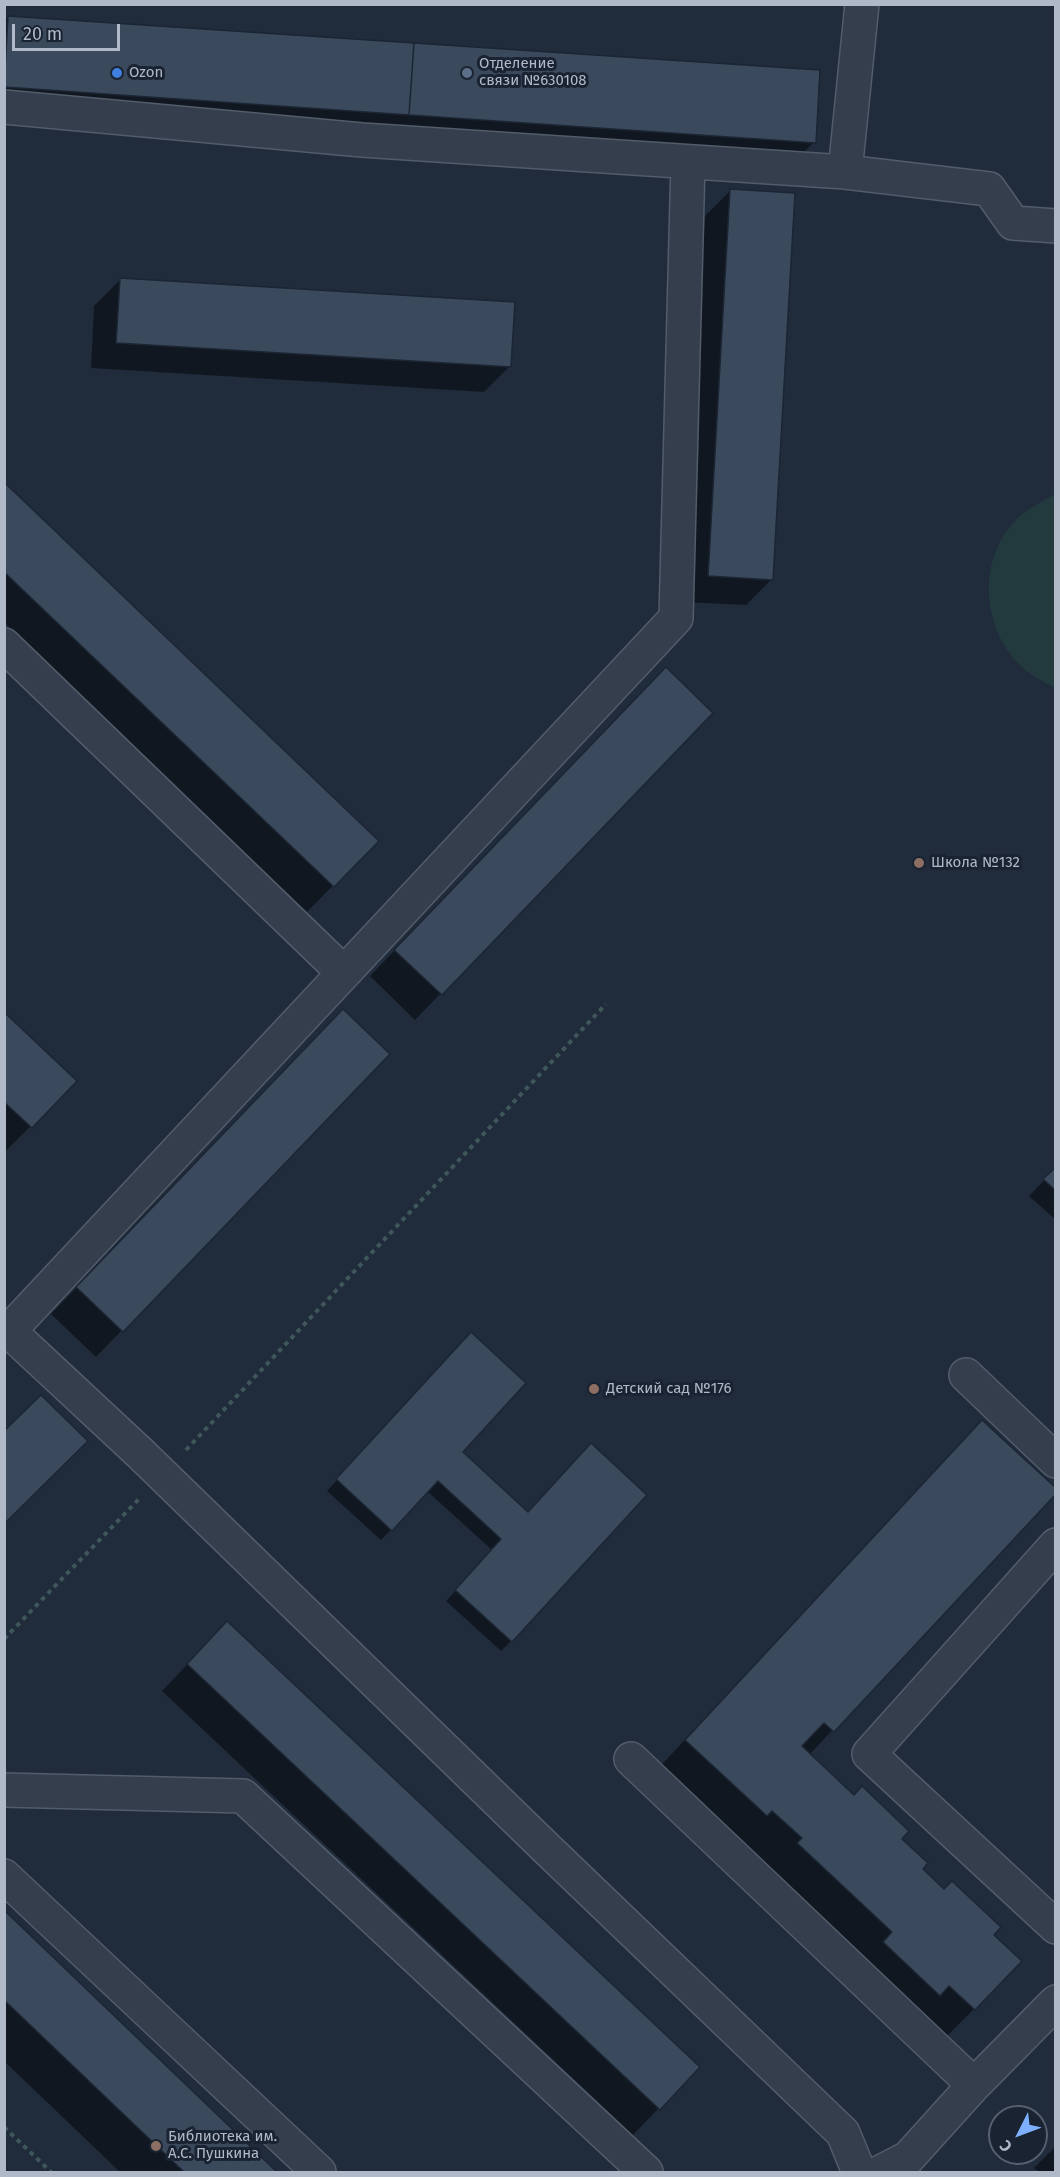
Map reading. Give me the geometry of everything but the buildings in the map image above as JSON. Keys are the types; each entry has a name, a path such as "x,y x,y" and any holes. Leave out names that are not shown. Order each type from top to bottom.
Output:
{"lane":[{"path":"845,172 862,4"},
{"path":"4,107 362,140 845,172 989,189 1013,223 1056,226"},
{"path":"688,162 676,618 6,1331 162,1476 843,2133 860,2172"},
{"path":"4,645 344,973"},
{"path":"966,1376 1056,1461"},
{"path":"1056,1545 869,1754 1056,1927"},
{"path":"632,1759 974,2085"},
{"path":"4,1790 243,1796 646,2172"},
{"path":"4,1876 319,2172"},
{"path":"881,2172 908,2158 974,2085 1056,2002"}],"path":[{"path":"4,1639 162,1476 606,1004"},
{"path":"4,2127 51,2172"}],"green space":[{"path":"1055,494 1055,688 1026,670 1005,646 996,628 989,588 991,568 1006,532 1020,516"}],"place":[{"name":"Ozon","path":"117,73"},
{"name":"Отделение связи №630108","path":"467,73"},
{"name":"Школа №132","path":"919,863"},
{"name":"Детский сад №176","path":"594,1389"},
{"name":"Библиотека им. А.С. Пушкина","path":"156,2146"}]}
